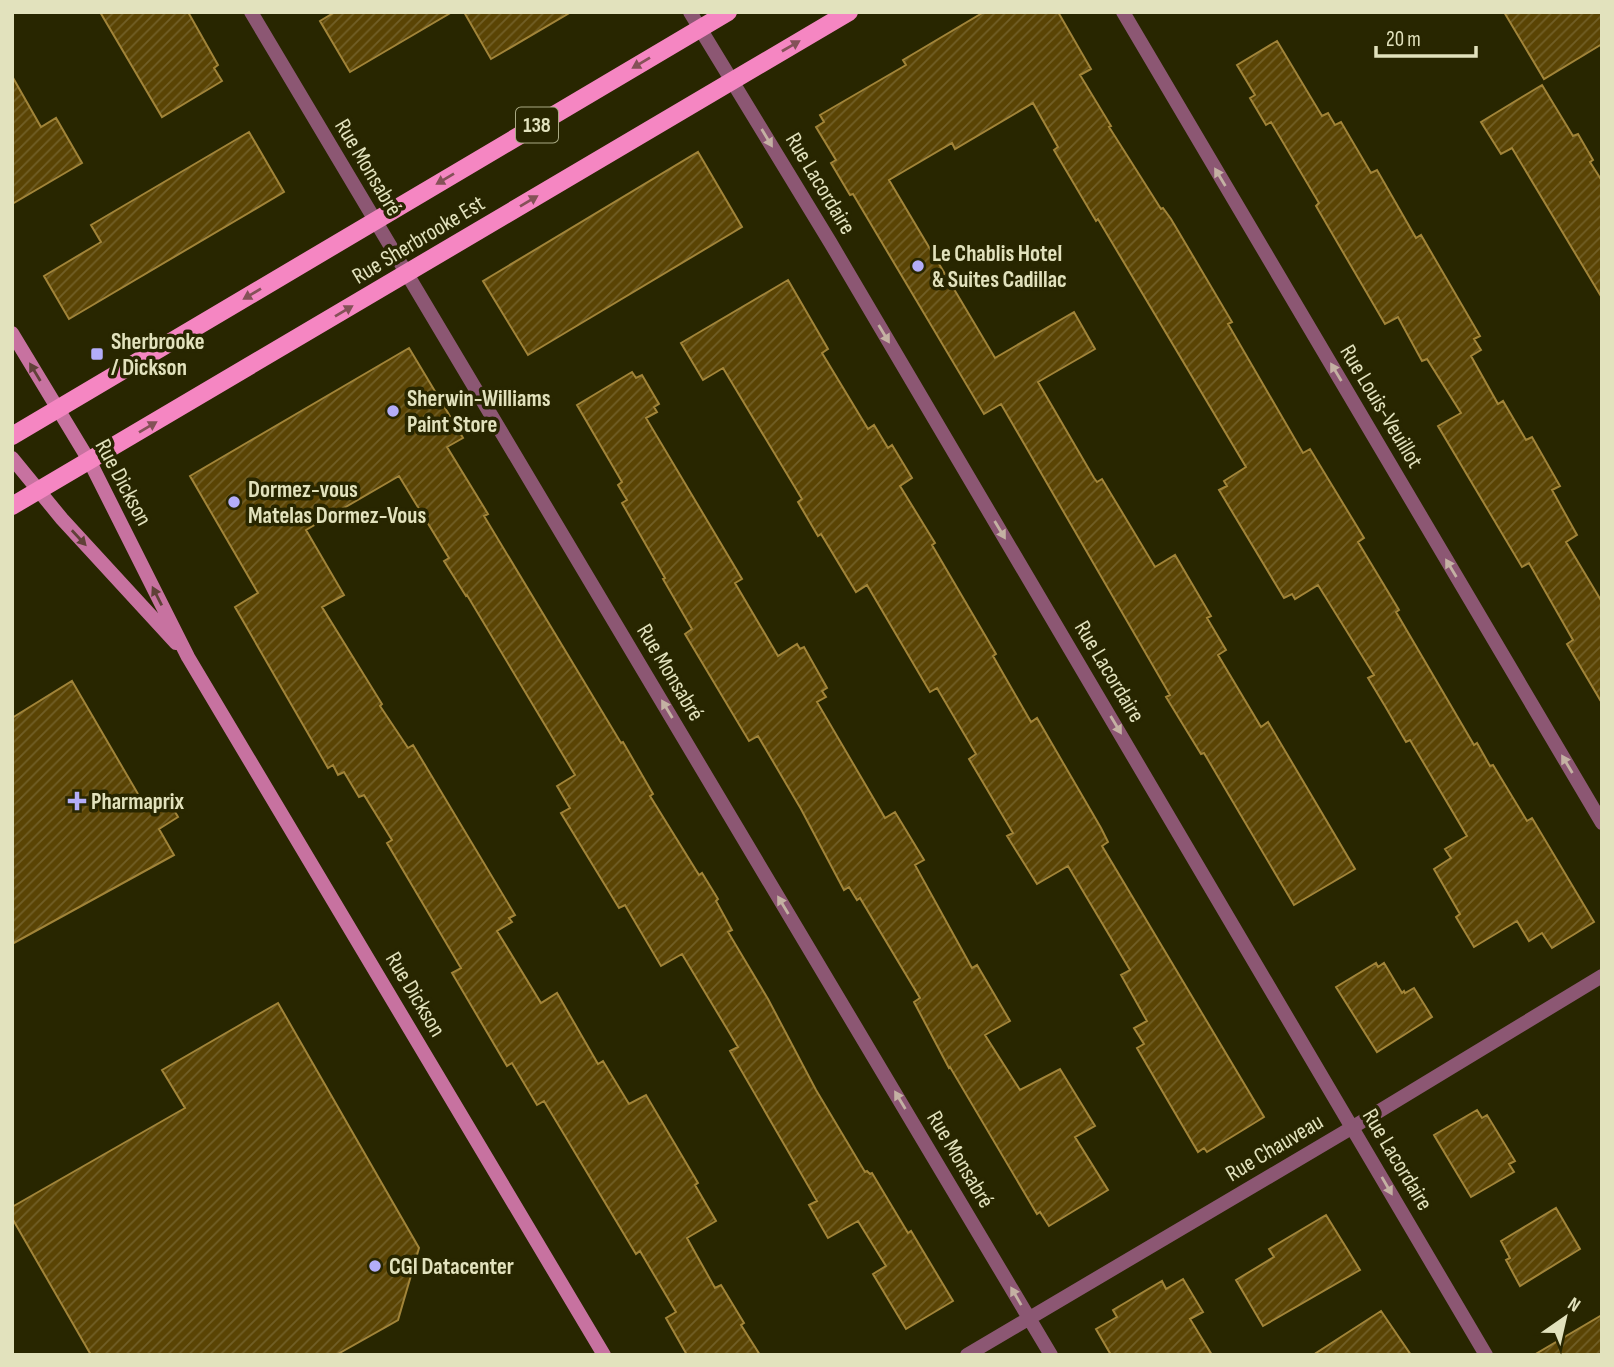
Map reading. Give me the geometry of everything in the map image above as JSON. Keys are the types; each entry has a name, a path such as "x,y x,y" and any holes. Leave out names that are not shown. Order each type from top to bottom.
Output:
{"main road":[{"name":"Rue Sherbrooke Est","path":"12,436 728,12"},
{"name":"Rue Sherbrooke Est","path":"12,506 849,12"},
{"name":"Rue Dickson","path":"12,333 90,462 188,657 604,1355"},
{"name":"Rue Dickson","path":"12,458 39,492 188,657"}],"street":[{"name":"Rue Monsabré","path":"251,12 1051,1355"},
{"name":"Rue Lacordaire","path":"690,12 1486,1355"},
{"name":"Rue Louis-Veuillot","path":"1123,12 1602,823"},
{"name":"Rue Chauveau","path":"967,1355 1602,976"}],"building":[{"path":"100,12 188,12 218,65 214,68 222,81 162,117"},
{"path":"335,12 452,12 350,72 320,21"},
{"path":"464,12 571,12 491,59"},
{"path":"984,12 1058,12 1091,69 1080,75 1111,126 1109,127 1161,209 1163,208 1171,219 1232,322 1228,324 1303,453 1310,449 1364,538 1358,542 1474,745 1477,743 1490,766 1493,765 1527,821 1532,818 1594,922 1552,948 1542,933 1529,941 1517,921 1474,947 1456,917 1460,914 1434,869 1451,858 1445,849 1467,836 1410,740 1406,742 1368,678 1374,675 1318,585 1295,599 1292,594 1284,598 1219,490 1227,486 1224,481 1246,467 1054,150 1058,147 1033,103 955,149 952,143 889,180 995,358 1074,312 1095,349 1038,382 1094,478 1097,482 1102,479 1155,567 1175,555 1211,616 1207,618 1226,650 1218,655 1261,727 1268,722 1355,869 1294,905 1204,753 1201,754 1166,697 1170,695 1001,404 984,414 853,194 850,195 831,163 836,160 816,127 824,122 820,115 906,65 903,60"},
{"path":"1504,12 1602,12 1602,44 1544,79"},
{"path":"1277,41 1322,116 1328,113 1335,125 1341,122 1371,173 1377,170 1416,238 1421,235 1480,336 1474,339 1481,350 1471,356 1498,404 1503,401 1526,440 1532,437 1560,486 1552,490 1577,535 1566,542 1602,602 1602,703 1567,644 1573,640 1529,563 1522,567 1438,426 1461,413 1427,359 1422,361 1398,317 1385,324 1271,122 1266,125 1250,98 1255,95 1237,65"},
{"path":"12,76 41,127 56,118 82,163 12,204"},
{"path":"1542,85 1573,136 1578,134 1602,181 1602,298 1512,148 1501,154 1481,122"},
{"path":"249,132 284,192 69,319 44,276 101,242 91,225"},
{"path":"698,152 742,227 528,355 483,281"},
{"path":"788,280 828,349 822,353 868,429 874,425 888,448 892,445 912,478 900,486 935,543 932,545 996,654 993,656 1031,722 1037,718 1101,828 1108,842 1102,846 1264,1117 1207,1152 1204,1148 1198,1152 1137,1048 1144,1044 1134,1028 1147,1021 1121,975 1130,970 1068,866 1037,884 1007,836 1013,833 969,759 976,754 937,688 930,692 867,585 856,592 821,534 818,536 798,502 802,499 723,368 703,380 681,343"},
{"path":"409,348 463,438 447,447 488,514 484,516 621,743 623,742 653,794 650,796 699,875 702,873 718,899 716,901 732,930 728,932 768,999 816,1090 865,1172 872,1173 953,1301 906,1329 873,1274 886,1266 858,1221 828,1238 809,1205 817,1201 730,1051 738,1047 682,954 661,966 625,905 619,908 561,813 570,808 557,786 575,775 444,561 449,558 399,476 306,530 344,595 322,607 382,704 380,706 408,748 413,745 515,915 509,918 512,922 497,931 541,1003 557,993 598,1064 603,1061 629,1104 646,1095 698,1183 695,1185 716,1221 687,1238 715,1288 721,1285 760,1355 687,1355 666,1318 676,1312 640,1251 636,1254 544,1101 537,1105 512,1063 507,1066 452,973 461,968 387,843 392,840 364,795 359,797 344,772 338,775 333,765 328,768 235,607 258,593 190,476"},
{"path":"632,372 636,378 642,375 659,404 654,407 657,412 646,418 742,579 735,583 778,656 797,644 800,649 804,647 827,688 822,691 826,697 817,702 885,818 895,812 924,860 915,865 972,968 977,965 1010,1021 985,1035 1020,1090 1060,1069 1095,1126 1075,1137 1108,1190 1049,1226 1040,1212 1037,1214 949,1068 914,1002 920,998 860,898 857,900 849,887 844,890 758,736 749,741 685,634 692,629 622,503 627,500 618,485 622,482 577,405"},
{"name":"Pharmaprix","path":"72,681 145,806 165,795 178,817 159,829 174,855 12,944 12,718"},
{"path":"1376,963 1378,967 1384,963 1402,993 1414,988 1432,1017 1377,1052 1336,987"},
{"path":"278,1003 419,1248 398,1320 336,1355 91,1355 12,1218 12,1207 185,1108 162,1070"},
{"path":"1477,1110 1482,1118 1487,1115 1515,1161 1509,1164 1514,1172 1471,1197 1434,1135"},
{"path":"1556,1208 1580,1249 1520,1286 1506,1260 1510,1258 1501,1241"},
{"path":"1326,1215 1360,1270 1263,1326 1236,1280 1274,1257 1269,1249"},
{"path":"1183,1279 1203,1312 1190,1319 1212,1355 1111,1355 1096,1329 1117,1317 1113,1310 1162,1281 1166,1289"},
{"path":"1381,1311 1411,1355 1313,1355"},
{"path":"1602,1315 1602,1355 1534,1355"}],"place":[{"name":"Le Chablis Hotel & Suites Cadillac","path":"918,266"},
{"name":"Sherbrooke / Dickson","path":"97,354"},
{"name":"Sherwin-Williams Paint Store","path":"393,411"},
{"name":"Dormez-vous Matelas Dormez-Vous","path":"234,502"},
{"name":"Pharmaprix","path":"77,801"},
{"name":"CGI Datacenter","path":"375,1266"}]}
